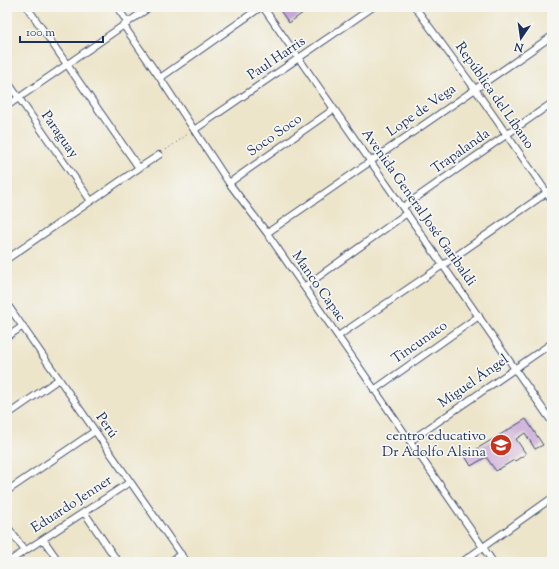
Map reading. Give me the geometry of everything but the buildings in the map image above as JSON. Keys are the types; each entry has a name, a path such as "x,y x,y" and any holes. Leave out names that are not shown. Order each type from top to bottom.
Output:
{"street":[{"path":"27,7 138,168"},
{"name":"Manco Capac","path":"117,7 160,78 229,183 267,233 493,562"},
{"path":"7,106 150,7"},
{"path":"160,78 262,7"},
{"name":"Avenida General José Garibaldi","path":"262,7 552,422"},
{"name":"Paul Harris","path":"194,130 373,7"},
{"name":"República del Líbano","path":"415,7 507,135 550,191 552,200"},
{"name":"Lope de Vega","path":"267,233 552,36"},
{"name":"Paraguay","path":"7,81 91,201"},
{"name":"Trapalanda","path":"403,207 552,104"},
{"name":"Soco Soco","path":"229,183 334,109"},
{"path":"7,259 159,155"},
{"path":"338,336 550,191"},
{"path":"304,287 407,213"},
{"name":"Perú","path":"7,304 186,562"},
{"name":"Tincunaco","path":"374,390 479,316"},
{"path":"7,337 23,326"},
{"name":"Miguel Ángel","path":"410,441 552,343"},
{"path":"7,415 59,379"},
{"path":"7,491 95,431"},
{"name":"Eduardo Jenner","path":"8,562 130,482"},
{"path":"462,562 552,498"},
{"path":"84,512 118,562"},
{"path":"7,526 24,551"},
{"path":"43,539 59,562"},
{"path":"170,562 181,554"}],"path":[{"path":"159,155 194,130"}],"place":[{"name":"centro educativo Dr Adolfo Alsina","path":"501,445"}]}
